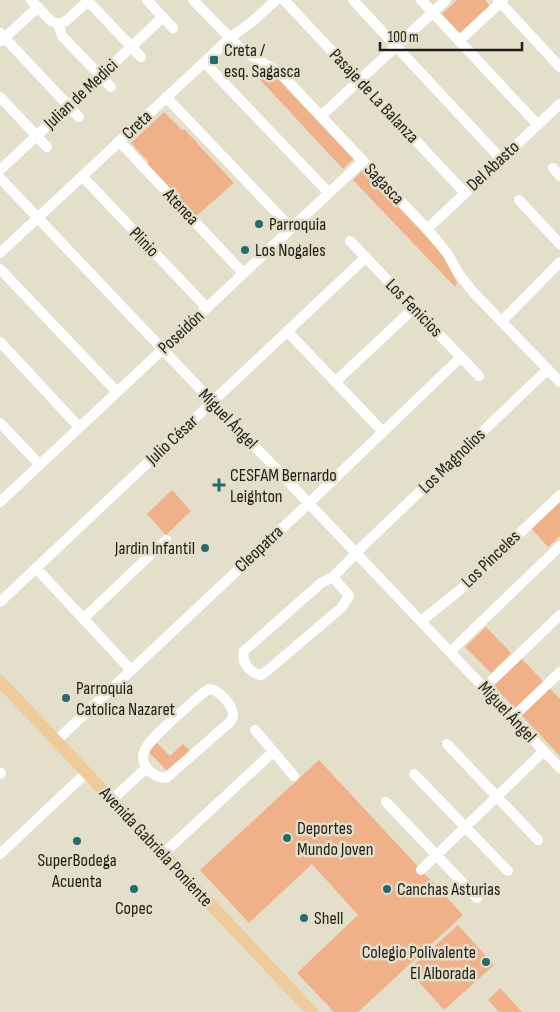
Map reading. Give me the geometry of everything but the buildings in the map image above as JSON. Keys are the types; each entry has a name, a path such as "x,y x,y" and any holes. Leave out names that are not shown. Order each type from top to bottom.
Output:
{"main road":[{"name":"Avenida Gabriela Poniente","path":"0,681 312,1012"}],"street":[{"path":"79,117 2,37 35,3 51,21 58,24 66,21 88,0 141,57"},
{"path":"146,0 173,28"},
{"name":"Sagasca","path":"194,0 230,38 248,54 277,71 321,116 426,228 447,253 466,284 556,375"},
{"name":"Creta","path":"0,253 230,38 276,0"},
{"name":"Pasaje de La Balanza","path":"284,0 464,193"},
{"path":"353,0 501,159"},
{"path":"421,0 538,124"},
{"path":"321,116 446,0"},
{"path":"459,41 500,1 560,67"},
{"name":"Julian de Medici","path":"0,170 162,17"},
{"path":"58,24 62,36 110,87"},
{"path":"204,62 329,193"},
{"path":"0,97 47,147"},
{"path":"166,97 291,228"},
{"name":"Del Abasto","path":"426,228 560,104"},
{"name":"Atenea","path":"120,141 244,273"},
{"name":"Poseidón","path":"0,502 363,161"},
{"name":"Plinio","path":"82,176 207,308"},
{"name":"Miguel Ángel","path":"0,178 512,718 558,763"},
{"path":"519,200 560,244"},
{"name":"Los Fenicios","path":"350,241 479,376"},
{"name":"Julio César","path":"0,602 366,257"},
{"path":"502,322 560,262"},
{"path":"0,269 116,392"},
{"path":"335,382 414,308"},
{"path":"287,331 383,432"},
{"path":"0,342 80,427"},
{"name":"Cleopatra","path":"56,740 309,503 461,357"},
{"name":"Los Magnolios","path":"333,577 349,596 342,607 267,671 261,675 254,674 244,662 244,651 321,583 333,577 367,542 556,375"},
{"path":"0,423 40,465"},
{"name":"Los Pinceles","path":"421,621 460,590 560,495"},
{"path":"83,618 166,540"},
{"path":"450,652 560,546"},
{"path":"36,568 131,670"},
{"path":"484,688 560,615"},
{"path":"512,718 560,672"},
{"path":"209,689 218,692 233,713 230,722 166,778 156,776 146,768 143,754 151,741 203,693 209,689"},
{"path":"255,730 294,776"},
{"path":"447,744 538,840"},
{"path":"421,870 544,751"},
{"path":"163,854 273,752"},
{"path":"112,800 146,768"},
{"path":"0,854 86,773"},
{"path":"414,774 508,871"},
{"path":"386,802 477,898"}],"shaded area":[{"path":"457,0 485,0 490,6 460,33 442,14"},
{"path":"252,65 273,74 353,159 343,169 249,68"},
{"path":"164,112 182,130 184,129 234,183 194,218 146,165 149,162 131,143"},
{"path":"363,170 441,252 457,283 455,287 353,180"},
{"path":"172,490 191,511 166,535 147,514"},
{"path":"560,500 560,536 548,547 531,528"},
{"path":"486,627 511,653 491,673 465,647"},
{"path":"521,658 560,699 560,756 493,685"},
{"path":"157,743 170,756 183,744 192,753 170,774 148,751"},
{"path":"319,760 463,915 358,1012 334,1012 297,973 358,915 312,864 249,923 200,870"},
{"path":"458,925 494,965 444,1010 408,970"},
{"path":"500,988 522,1012 499,1012 488,1000"}],"place":[{"name":"Creta / esq. Sagasca","path":"214,60"},
{"name":"Parroquia","path":"259,224"},
{"name":"Los Nogales","path":"245,250"},
{"name":"CESFAM Bernardo Leighton","path":"219,485"},
{"name":"Jardin Infantil","path":"205,548"},
{"name":"Parroquia Catolica Nazaret","path":"66,698"},
{"name":"Deportes Mundo Joven","path":"287,838"},
{"name":"SuperBodega Acuenta","path":"77,841"},
{"name":"Copec","path":"134,889"},
{"name":"Canchas Asturias","path":"387,889"},
{"name":"Shell","path":"304,918"},
{"name":"Colegio Polivalente El Alborada","path":"486,962"}]}
